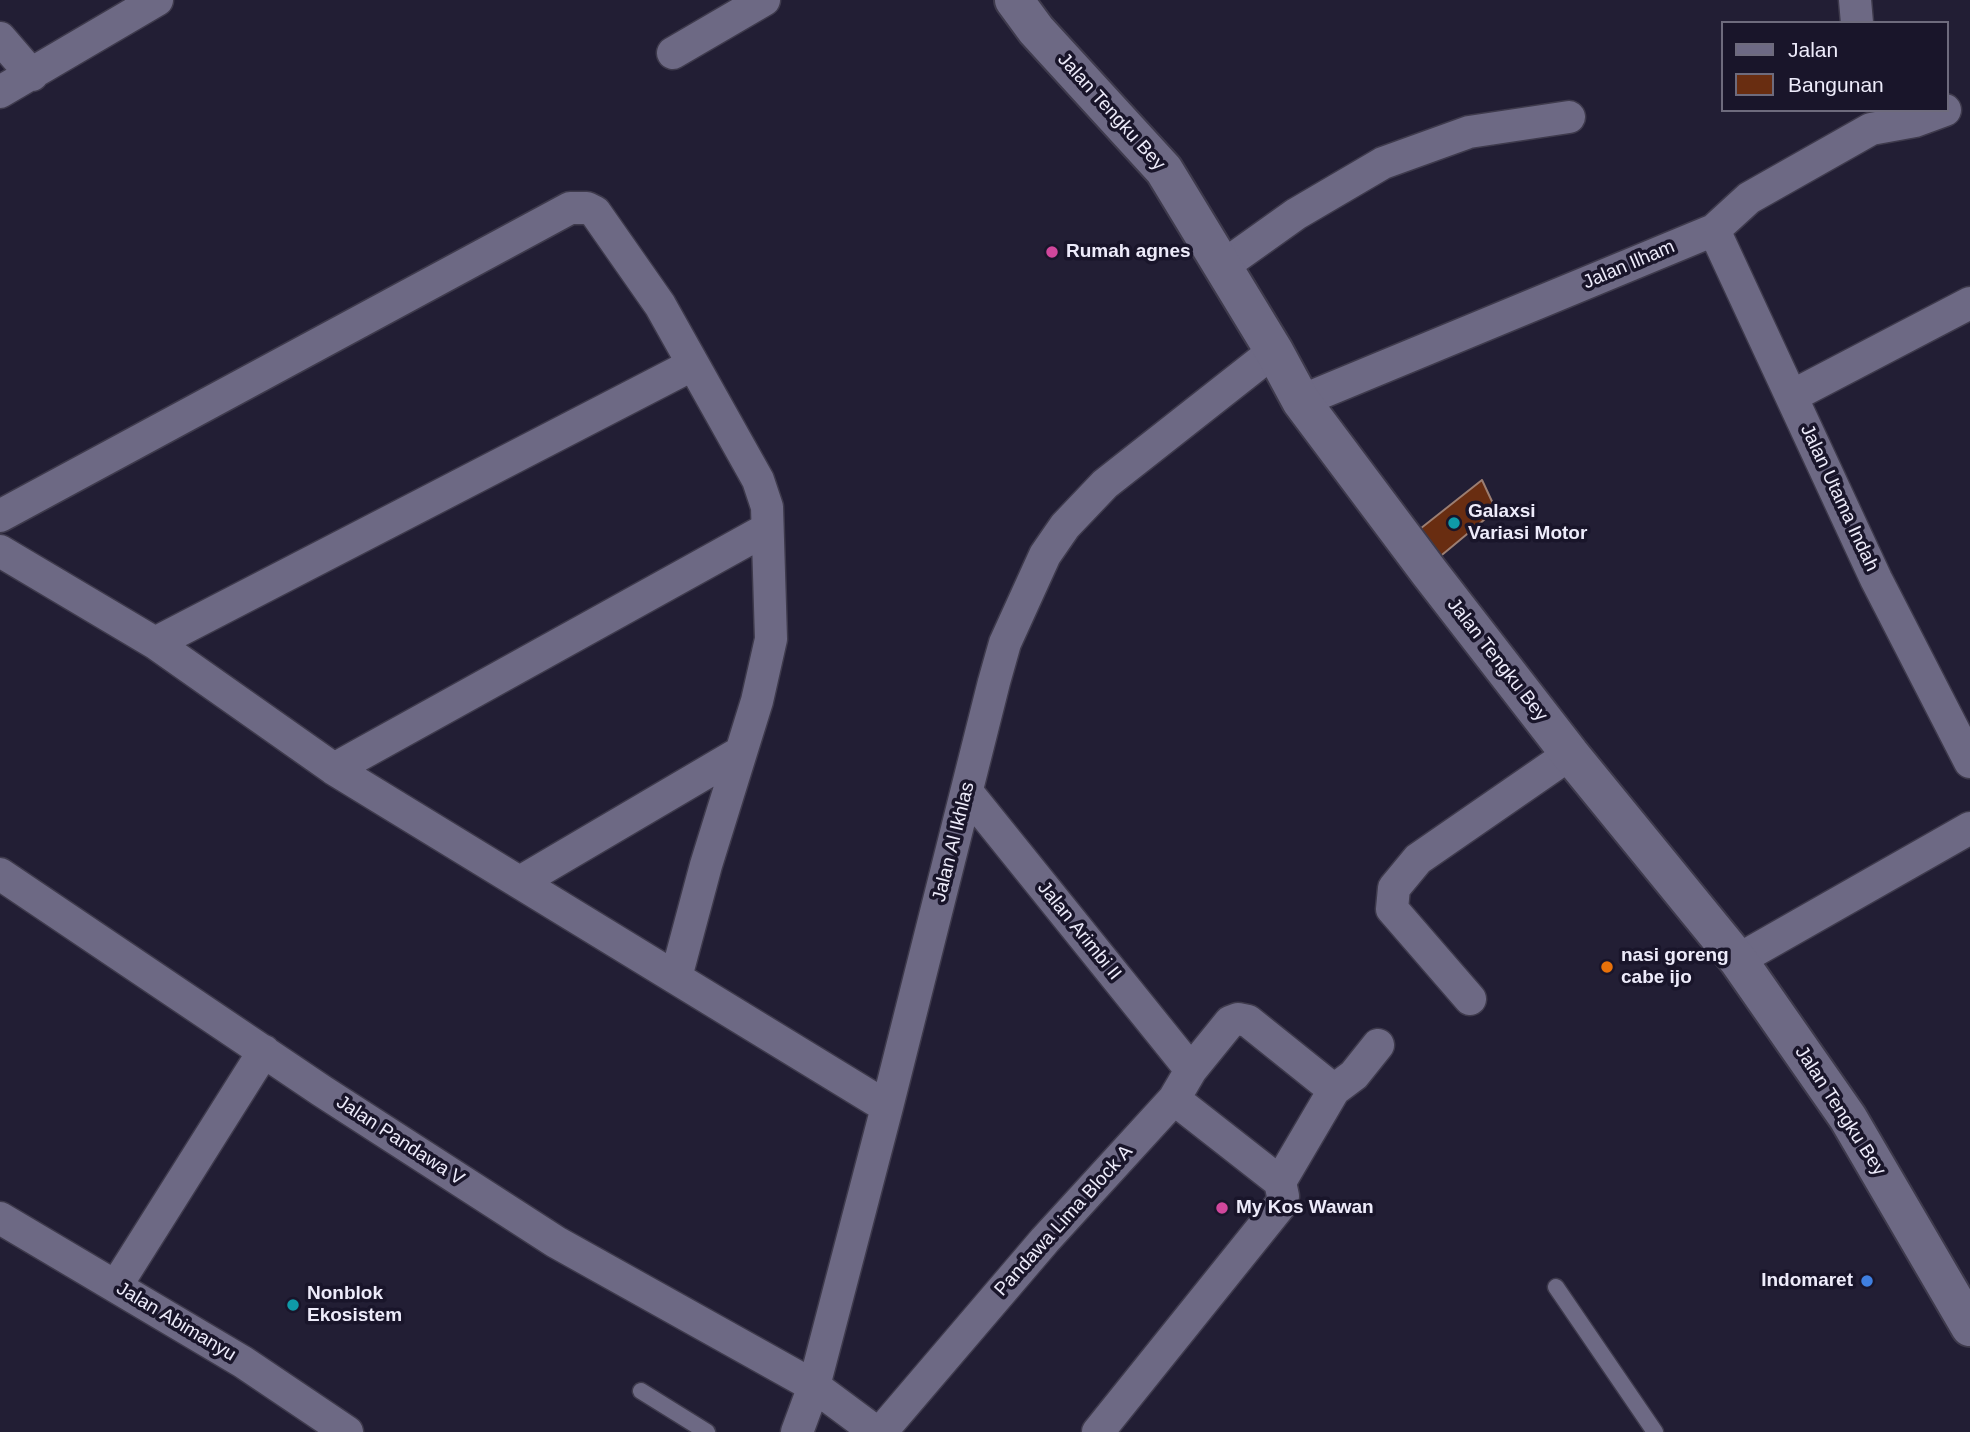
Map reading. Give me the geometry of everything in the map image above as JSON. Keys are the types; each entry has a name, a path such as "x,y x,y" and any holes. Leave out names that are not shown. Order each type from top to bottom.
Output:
{"main road":[{"name":"Jalan Tengku Bey","path":"1014,0 1036,30 1164,170 1274,351 1301,401 1570,754 1738,960 1848,1118 1970,1327"}],"street":[{"path":"0,92 157,0"},
{"path":"673,53 764,0"},
{"path":"1855,0 1857,21"},
{"path":"0,38 32,75"},
{"name":"Jalan Ilham","path":"1949,109 1970,101"},
{"name":"Jalan Ilham","path":"1301,401 1714,230 1749,198 1870,120 1915,121 1940,112"},
{"path":"1223,266 1296,214 1383,163 1469,132 1569,117"},
{"path":"0,516 570,208 587,208 595,212 660,305 758,480 767,507 771,639 757,701 706,865 676,977"},
{"name":"Jalan Utama Indah","path":"1714,230 1876,579 1959,715 1970,762"},
{"path":"1792,396 1970,303"},
{"name":"Jalan Al Ikhlas","path":"797,1432 814,1386 1005,643 1045,555 1065,526 1105,484 1274,351"},
{"path":"155,643 692,365"},
{"path":"334,769 767,529"},
{"path":"0,551 155,643 334,769 887,1107"},
{"path":"520,882 741,752"},
{"path":"1470,999 1392,909 1394,888 1418,859 1570,754"},
{"name":"Jalan Arimbi II","path":"967,792 1191,1070"},
{"path":"1738,960 1970,828"},
{"name":"Jalan Pandawa V","path":"0,874 556,1242 814,1386 879,1432"},
{"name":"Pandawa Lima Block A","path":"879,1432 1045,1240 1174,1099 1191,1070 1230,1022 1238,1019 1248,1021 1334,1090"},
{"path":"1280,1181 1334,1090 1354,1075 1378,1045"},
{"path":"116,1286 264,1051"},
{"path":"1098,1432 1282,1203 1280,1181 1174,1099"},
{"name":"Jalan Abimanyu","path":"0,1218 243,1362 347,1432"}],"lane":[{"path":"1556,1287 1655,1432"},
{"path":"641,1391 707,1432"}],"building":[{"name":"Galaxsi Variasi Motor","path":"1482,480 1496,510 1431,564 1411,536"}],"place":[{"name":"Rumah agnes","path":"1052,252"},
{"name":"Galaxsi Variasi Motor","path":"1454,523"},
{"name":"nasi goreng cabe ijo","path":"1607,967"},
{"name":"My Kos Wawan","path":"1222,1208"},
{"name":"Indomaret","path":"1867,1281"},
{"name":"Nonblok Ekosistem","path":"293,1305"}]}
